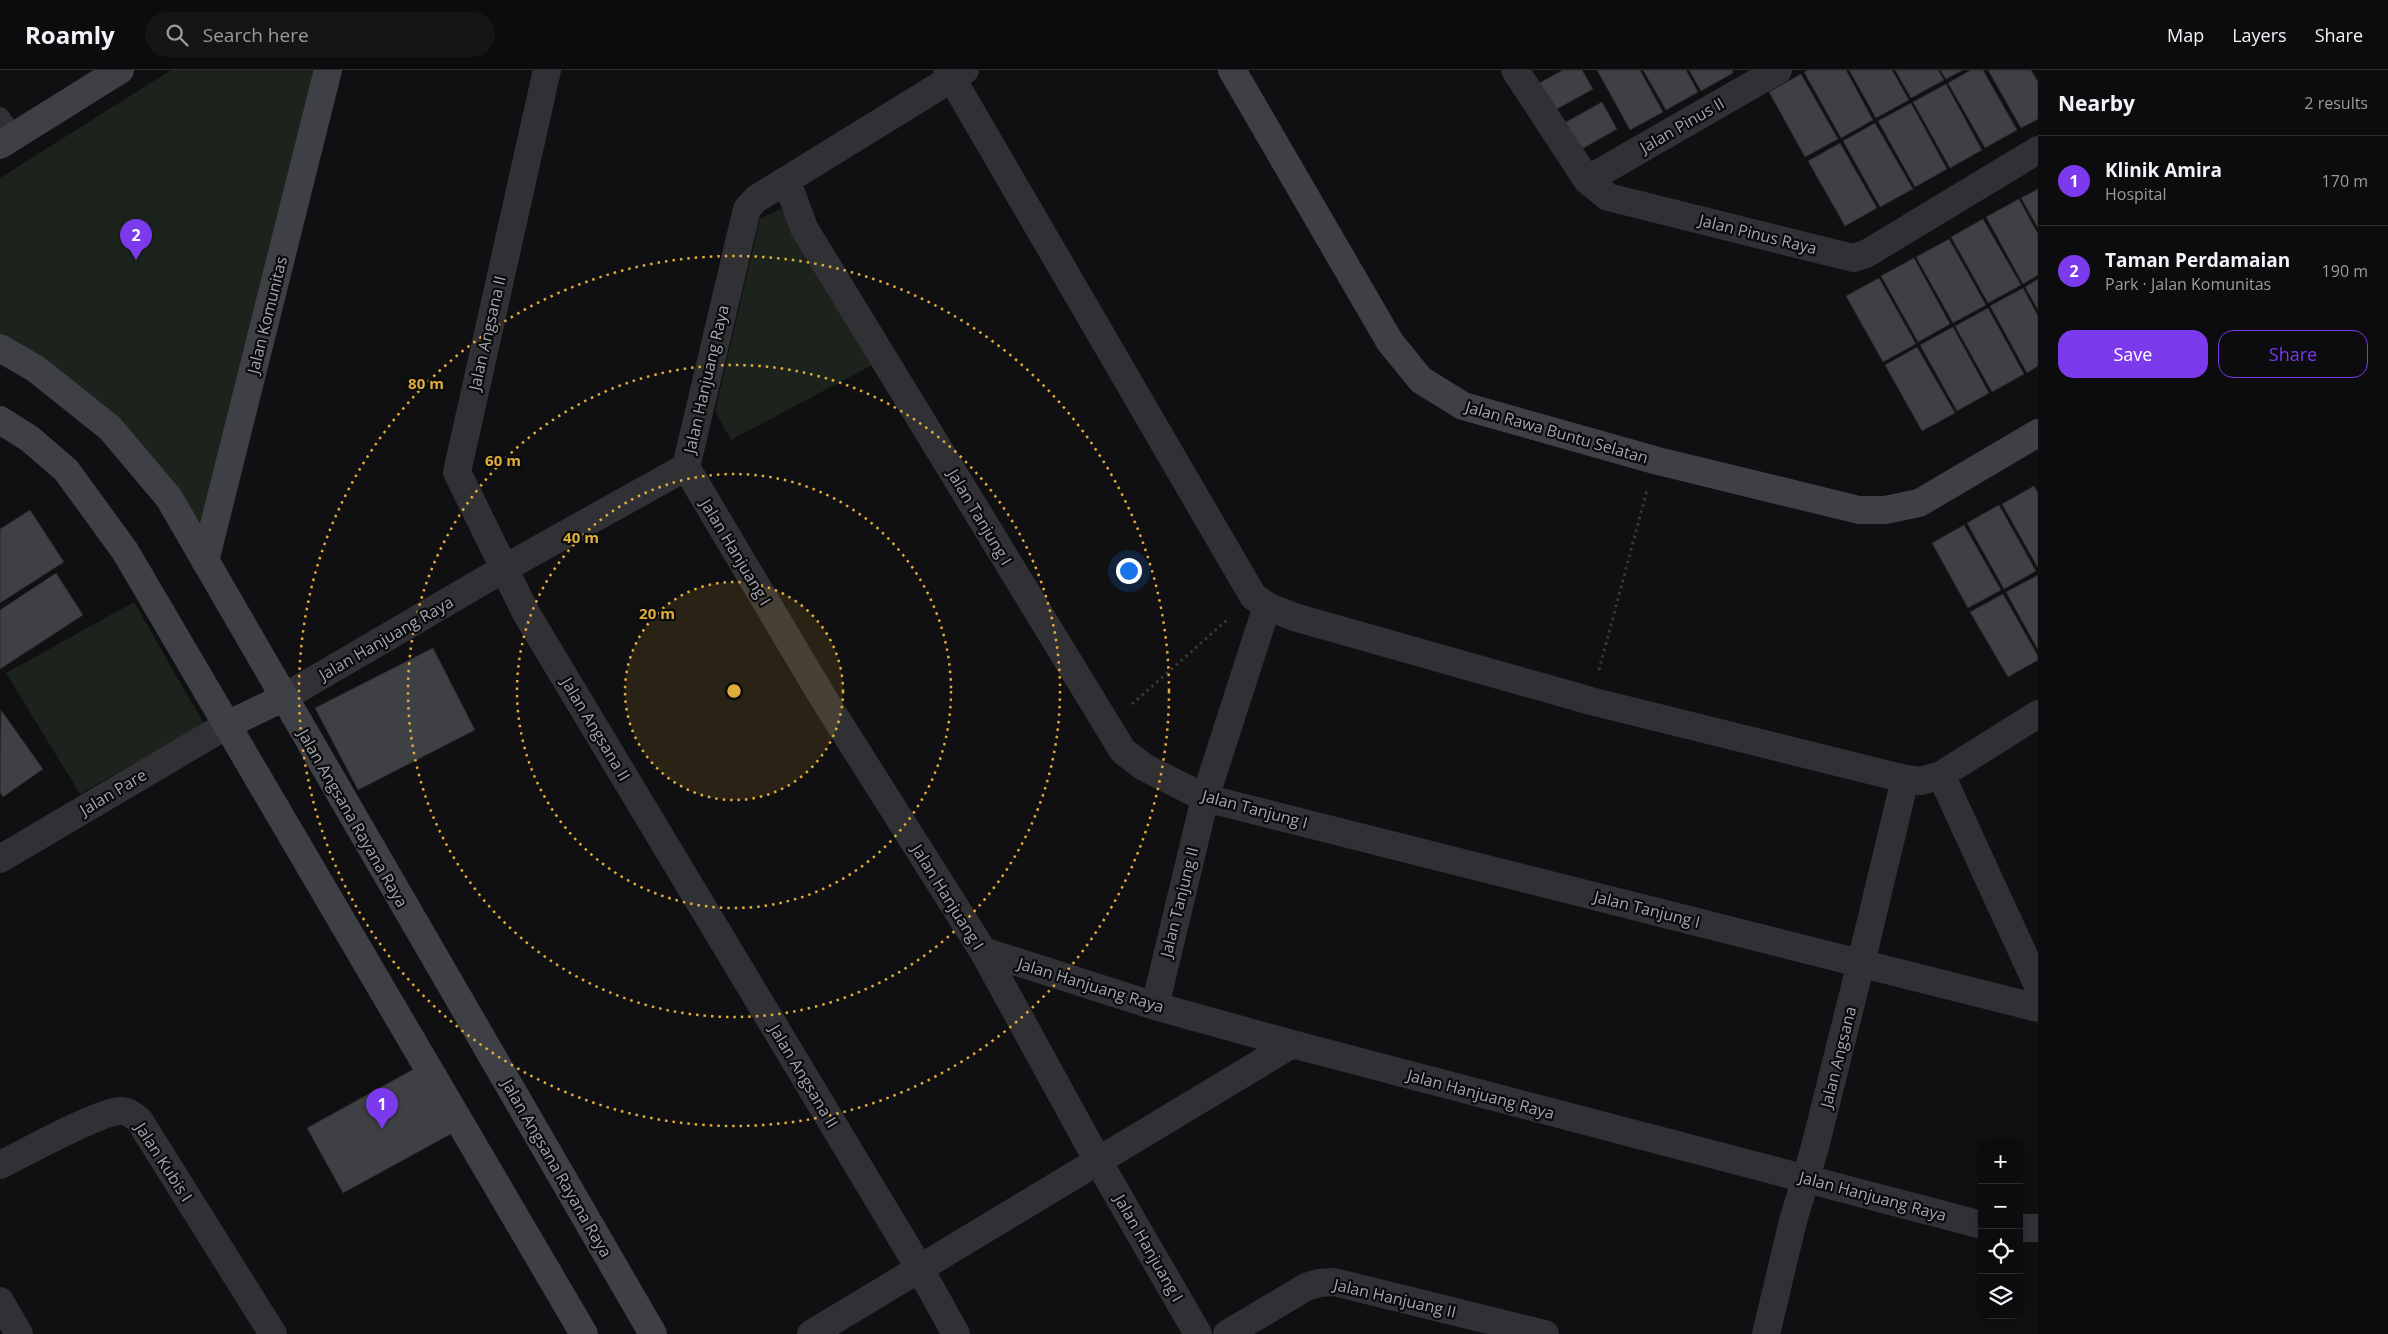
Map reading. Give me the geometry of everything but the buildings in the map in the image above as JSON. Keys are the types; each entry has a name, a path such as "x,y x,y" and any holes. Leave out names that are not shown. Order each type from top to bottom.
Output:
{"street":[{"path":"4,133 120,70"},
{"name":"Jalan Komunitas","path":"205,561 328,70"},
{"name":"Jalan Angsana II","path":"547,70 457,472 526,613 920,1269 956,1334"},
{"name":"Jalan Rawa Buntu Selatan","path":"1232,70 1390,342 1421,380 1463,406 1658,462 1859,510 1885,510 1918,503 2038,433"},
{"name":"Jalan Pinus Raya","path":"1515,70 1587,180 1608,197 1853,258 1866,254 2038,150"},
{"name":"Jalan Pinus II","path":"1587,180 1778,70"},
{"path":"955,73 1260,601 1294,616 1591,701 1905,779 1921,781 1941,775 2038,714"},
{"name":"Jalan Hanjuang Raya","path":"284,698 505,568 686,468 747,209 756,199 955,73"},
{"name":"Jalan Tanjung I","path":"787,181 804,228 1107,726 1123,751 1144,767 1205,798 2038,1008"},
{"name":"Jalan Angsana Rayana Raya","path":"0,348 36,369 110,428 169,498 653,1334"},
{"path":"0,420 30,439 66,470 125,551 584,1334"},
{"name":"Jalan Hanjuang I","path":"686,468 822,696 983,951 1098,1161 1198,1334"},
{"name":"Jalan Tanjung II","path":"1155,1006 1205,798 1260,601"},
{"path":"227,725 284,698"},
{"name":"Jalan Pare","path":"0,859 227,725"},
{"path":"1941,775 2038,986"},
{"name":"Jalan Angsana","path":"1766,1334 1793,1221 1806,1178 1861,963 1905,779"},
{"name":"Jalan Hanjuang Raya","path":"983,951 1155,1006 1292,1044 1978,1224"},
{"path":"811,1334 1292,1044"},
{"name":"Jalan Kubis I","path":"0,1165 95,1118 119,1110 128,1112 138,1120 273,1334"},
{"path":"2023,1228 2038,1228"},
{"name":"Jalan Hanjuang II","path":"1227,1334 1306,1287 1319,1283 1334,1282 1545,1334"},
{"path":"0,1301 19,1334"}],"path":[{"path":"1591,701 1645,496 1658,462"},
{"path":"1107,726 1260,601"}],"shaded area":[{"path":"171,70 315,70 205,561 106,419 0,342 0,178"},
{"path":"783,207 874,364 731,440 715,411 760,219"},
{"path":"134,602 204,724 80,794 6,673"}],"place":[{"name":"Taman Perdamaian","path":"136,260"},
{"name":"Klinik Amira","path":"382,1129"}]}
